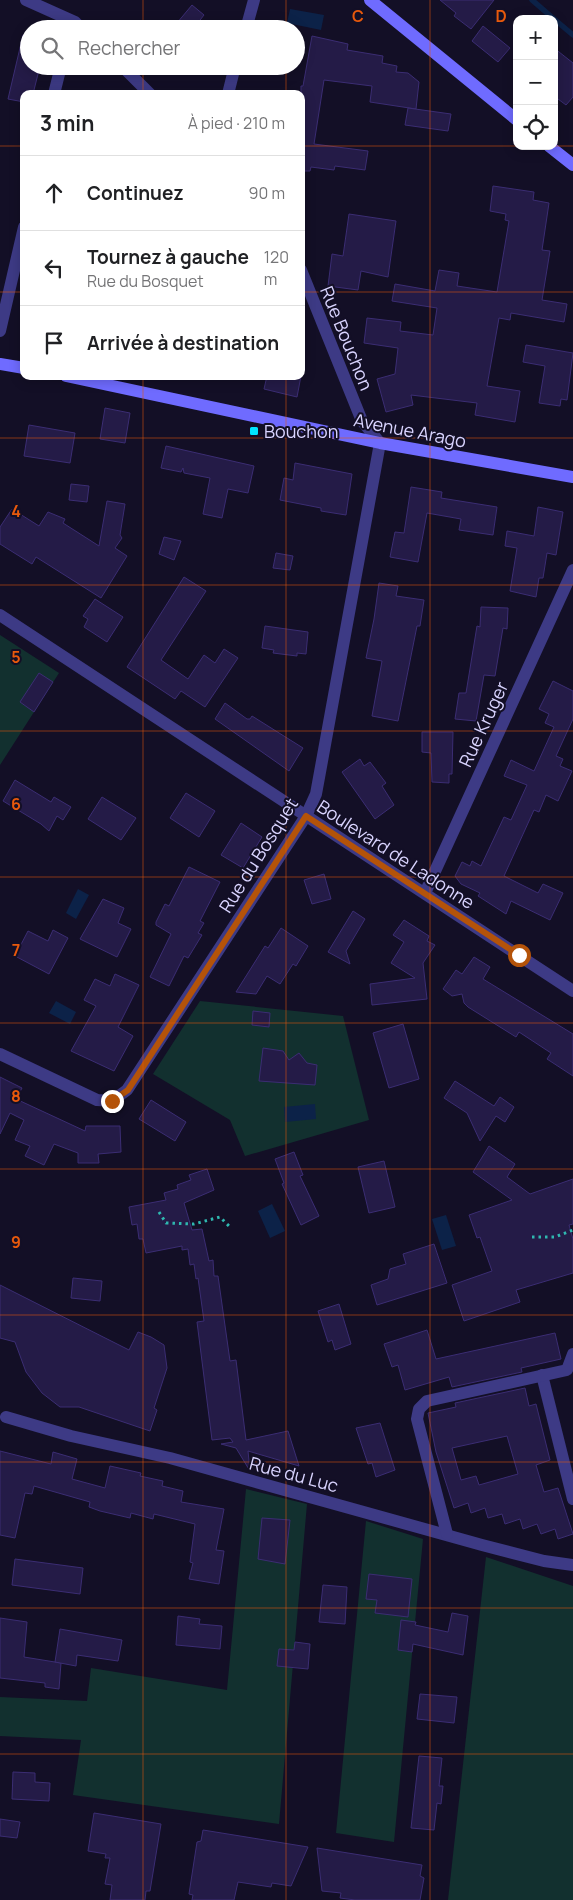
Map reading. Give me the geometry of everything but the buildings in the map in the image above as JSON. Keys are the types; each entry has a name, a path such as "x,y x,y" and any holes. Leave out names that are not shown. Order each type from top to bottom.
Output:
{"street":[{"path":"26,0 64,20"},
{"path":"248,20 254,0"},
{"path":"370,0 513,117"},
{"path":"55,90 59,75"},
{"path":"131,75 146,90"},
{"path":"229,90 233,75"},
{"path":"554,150 573,165"},
{"path":"0,330 20,243"},
{"name":"Rue Bouchon","path":"305,280 362,421 380,443"},
{"path":"0,364 20,367"},
{"name":"Avenue Arago","path":"85,380 380,443 573,477"},
{"name":"Rue du Bosquet","path":"0,1054 97,1100 112,1101 128,1090 306,816 316,794 380,443"},
{"name":"Rue Kruger","path":"424,893 573,570"},
{"name":"Boulevard de Ladonne","path":"0,615 573,991"},
{"path":"446,1534 417,1419 419,1409 427,1401 567,1370 573,1354"},
{"path":"542,1376 573,1499"},
{"name":"Rue du Luc","path":"2,1416 71,1436 170,1458 544,1561 573,1565"}],"path":[{"path":"159,1212 166,1223 194,1224 220,1217 229,1226"},
{"path":"532,1237 556,1237 573,1230"}],"green space":[{"path":"0,635 59,673 0,765"},
{"path":"200,1001 343,1016 369,1120 245,1156 230,1120 153,1074"},
{"path":"246,1489 307,1504 279,1824 73,1795 81,1740 0,1736 0,1697 87,1701 91,1668 227,1690"},
{"path":"366,1521 423,1539 394,1842 336,1833"},
{"path":"486,1557 573,1586 573,1900 448,1900"}],"water":[{"path":"290,9 324,15 321,30 305,27 305,20 288,20"},
{"path":"78,889 89,895 76,919 66,913"},
{"path":"56,1001 76,1012 70,1024 49,1013"},
{"path":"315,1104 316,1119 285,1122 284,1107"},
{"path":"272,1204 285,1231 270,1238 258,1211"},
{"path":"446,1215 456,1246 442,1250 432,1219"}],"waterway":[{"path":"532,0 549,15"},
{"path":"558,22 573,35"}],"place":[{"name":"Bouchon","path":"254,431"}],"route":[{"path":"112,1101 128,1090 306,816 519,955"}]}
